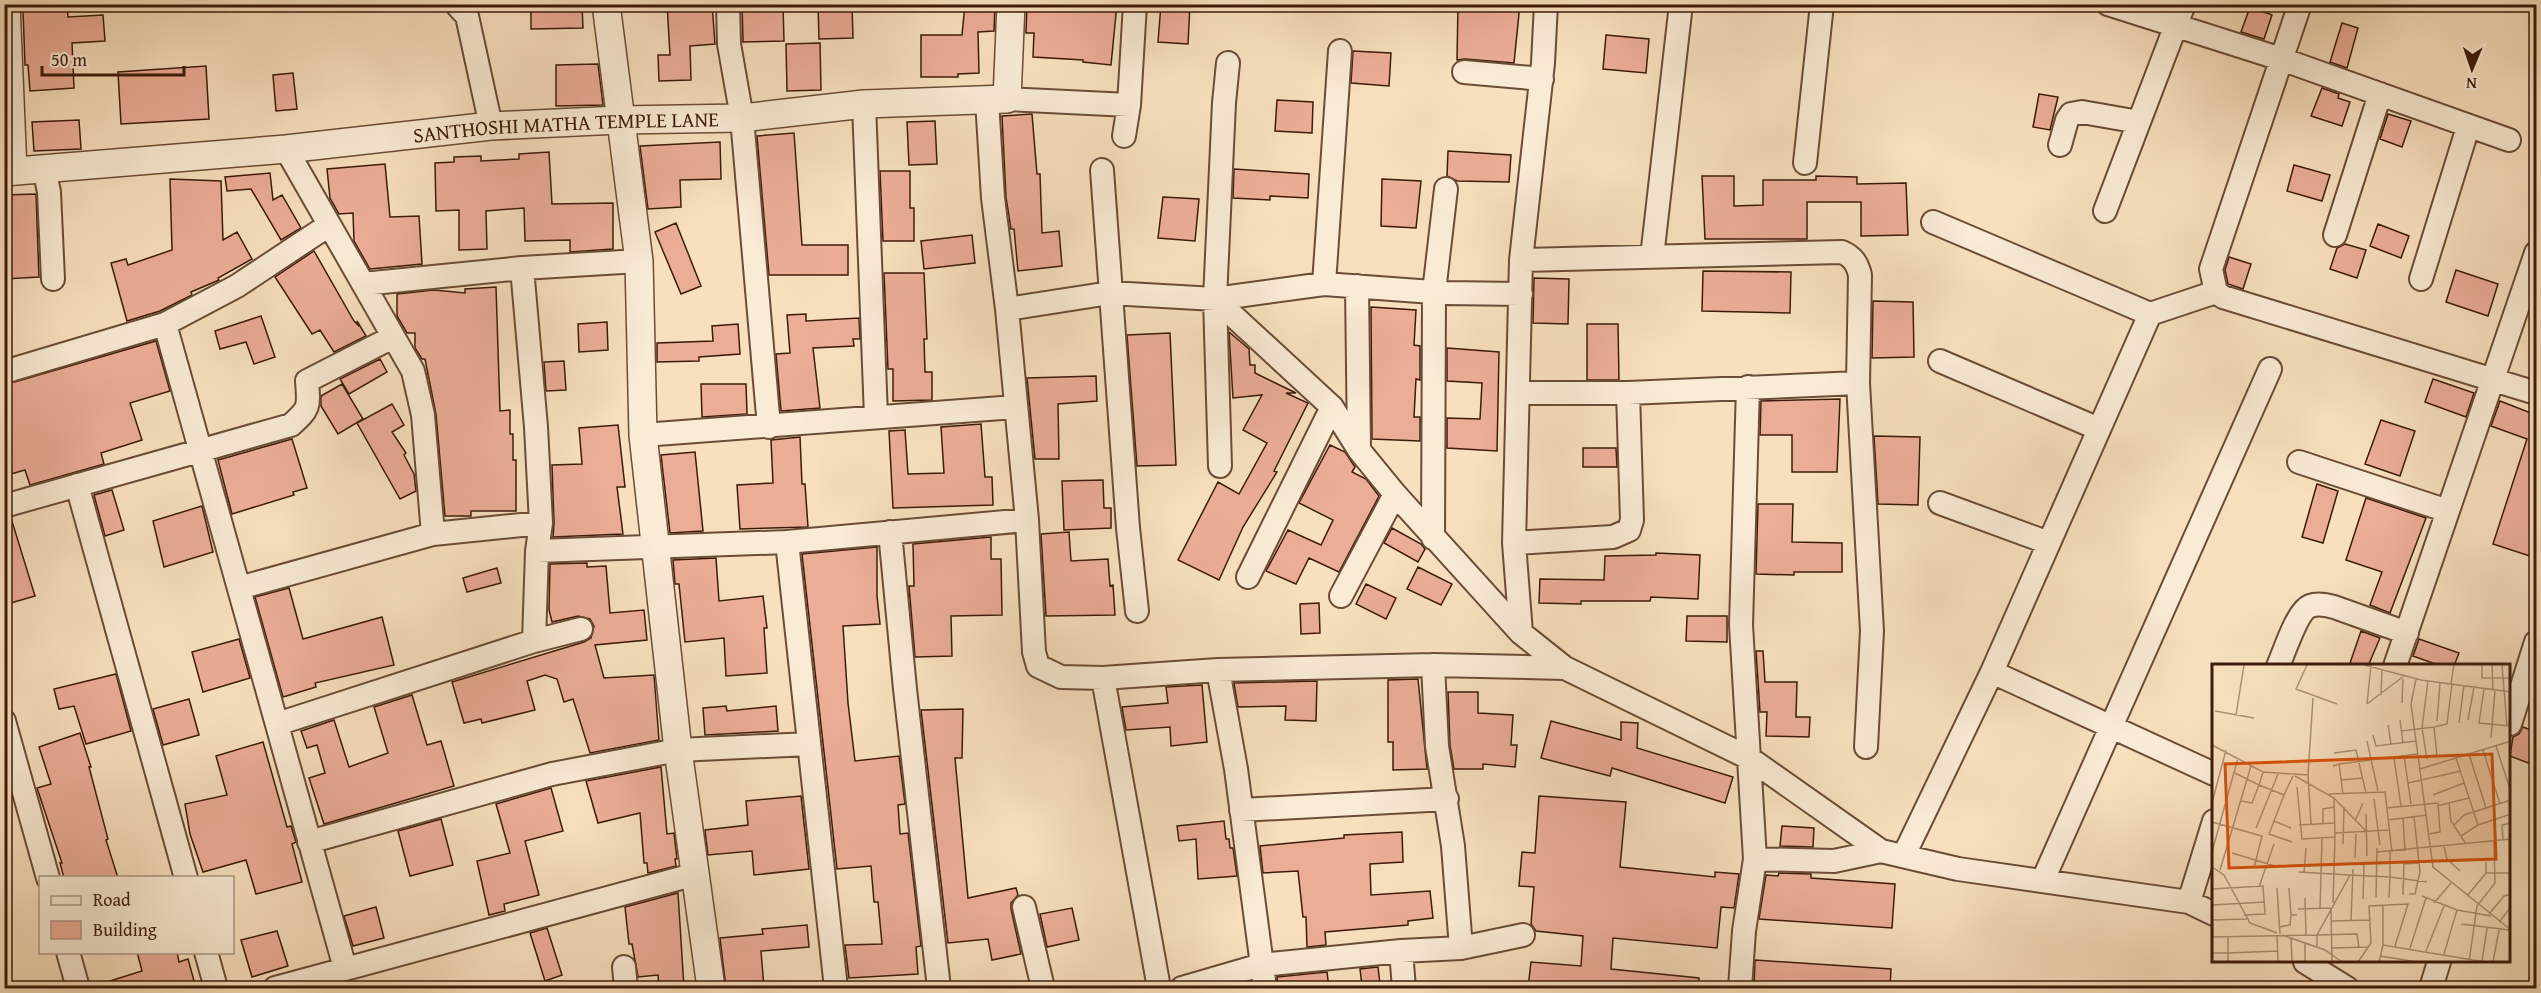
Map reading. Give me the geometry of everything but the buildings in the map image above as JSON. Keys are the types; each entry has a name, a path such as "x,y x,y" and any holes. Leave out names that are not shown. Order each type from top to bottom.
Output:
{"street":[{"path":"6,4 9,171"},
{"path":"456,4 467,16 491,126"},
{"path":"606,4 619,120 639,261 643,435 678,750 711,988"},
{"path":"728,4 729,44 742,118 769,427"},
{"path":"1011,4 997,100 993,198 1007,309 1027,520 1034,652 1038,666 1061,677 1103,678 1218,670 1433,665 1565,668"},
{"path":"1124,136 1129,105 1135,4"},
{"path":"1521,633 1514,543 1520,393 1521,260 1542,79 1546,4"},
{"path":"1652,256 1681,4"},
{"path":"1805,163 1822,4"},
{"path":"2108,4 2281,59 2509,140"},
{"path":"2105,211 2184,4"},
{"path":"2216,292 2211,269 2300,4"},
{"path":"1324,284 1340,51"},
{"path":"1220,466 1215,299 1228,63"},
{"path":"1464,72 1542,79"},
{"path":"2335,235 2380,94"},
{"name":"SANTHOSHI MATHA TEMPLE LANE","path":"9,171 286,148 491,126 619,120 742,118 864,104 997,100 1129,105"},
{"path":"864,104 876,417"},
{"path":"2060,146 2067,120 2071,114 2082,112 2139,122"},
{"path":"2421,279 2468,127"},
{"path":"286,148 413,371 423,415 433,534"},
{"path":"44,168 49,192 54,279"},
{"path":"1102,170 1128,528 1137,611"},
{"path":"1433,538 1434,292 1446,189"},
{"path":"1933,222 2150,314 2216,292 2234,300 2536,393"},
{"path":"4,372 165,324 237,286 329,225"},
{"path":"1521,260 1842,252 1851,256 1860,275 1858,383 1872,632 1866,747"},
{"path":"2396,664 2536,253"},
{"path":"363,284 522,268 639,261"},
{"path":"522,268 536,427 541,523 537,551 534,641"},
{"path":"1007,309 1110,293 1215,299 1324,284 1434,292 1521,294"},
{"path":"1357,286 1359,450"},
{"path":"1215,299 1332,406 1359,450 1395,495 1521,633 1565,668 1749,758 1881,851"},
{"path":"1904,855 1992,672 2150,314"},
{"path":"165,324 345,968"},
{"path":"4,506 291,425 309,405 307,381 393,337"},
{"path":"1940,362 2099,429"},
{"path":"2043,880 2270,369"},
{"path":"1520,393 1628,393 1858,383"},
{"path":"1740,988 1744,931 1755,859 1741,625 1748,387"},
{"path":"1514,543 1613,537 1629,530 1632,520 1628,393"},
{"path":"1248,577 1332,406"},
{"path":"643,435 1016,407"},
{"path":"2299,462 2448,512"},
{"path":"77,485 185,876"},
{"path":"1341,596 1395,495"},
{"path":"1940,503 2049,543"},
{"path":"537,551 787,542 1027,520"},
{"path":"239,588 433,534 541,523"},
{"path":"890,532 938,988"},
{"path":"787,542 836,988"},
{"path":"2279,664 2302,612 2310,606 2322,604 2334,607 2407,633"},
{"path":"277,724 534,641 581,629"},
{"path":"2511,721 2536,642"},
{"path":"1433,665 1437,746 1447,799 1460,916 1461,948"},
{"path":"1218,670 1236,770 1265,988"},
{"path":"1992,672 2212,773"},
{"path":"1103,678 1159,988"},
{"path":"4,721 47,876"},
{"path":"309,842 552,774 678,750 809,744"},
{"path":"1241,810 1447,799"},
{"path":"2189,902 2212,827"},
{"path":"1755,859 1834,861 1881,851 1958,869 2189,902 2212,913"},
{"path":"275,988 696,874"},
{"path":"1024,907 1043,988"},
{"path":"1182,988 1261,965 1401,951 1461,948 1523,935"},
{"path":"1401,951 1404,988"},
{"path":"69,954 78,988"},
{"path":"207,954 216,988"},
{"path":"2307,963 2347,988"},
{"path":"2431,988 2439,963"}]}
